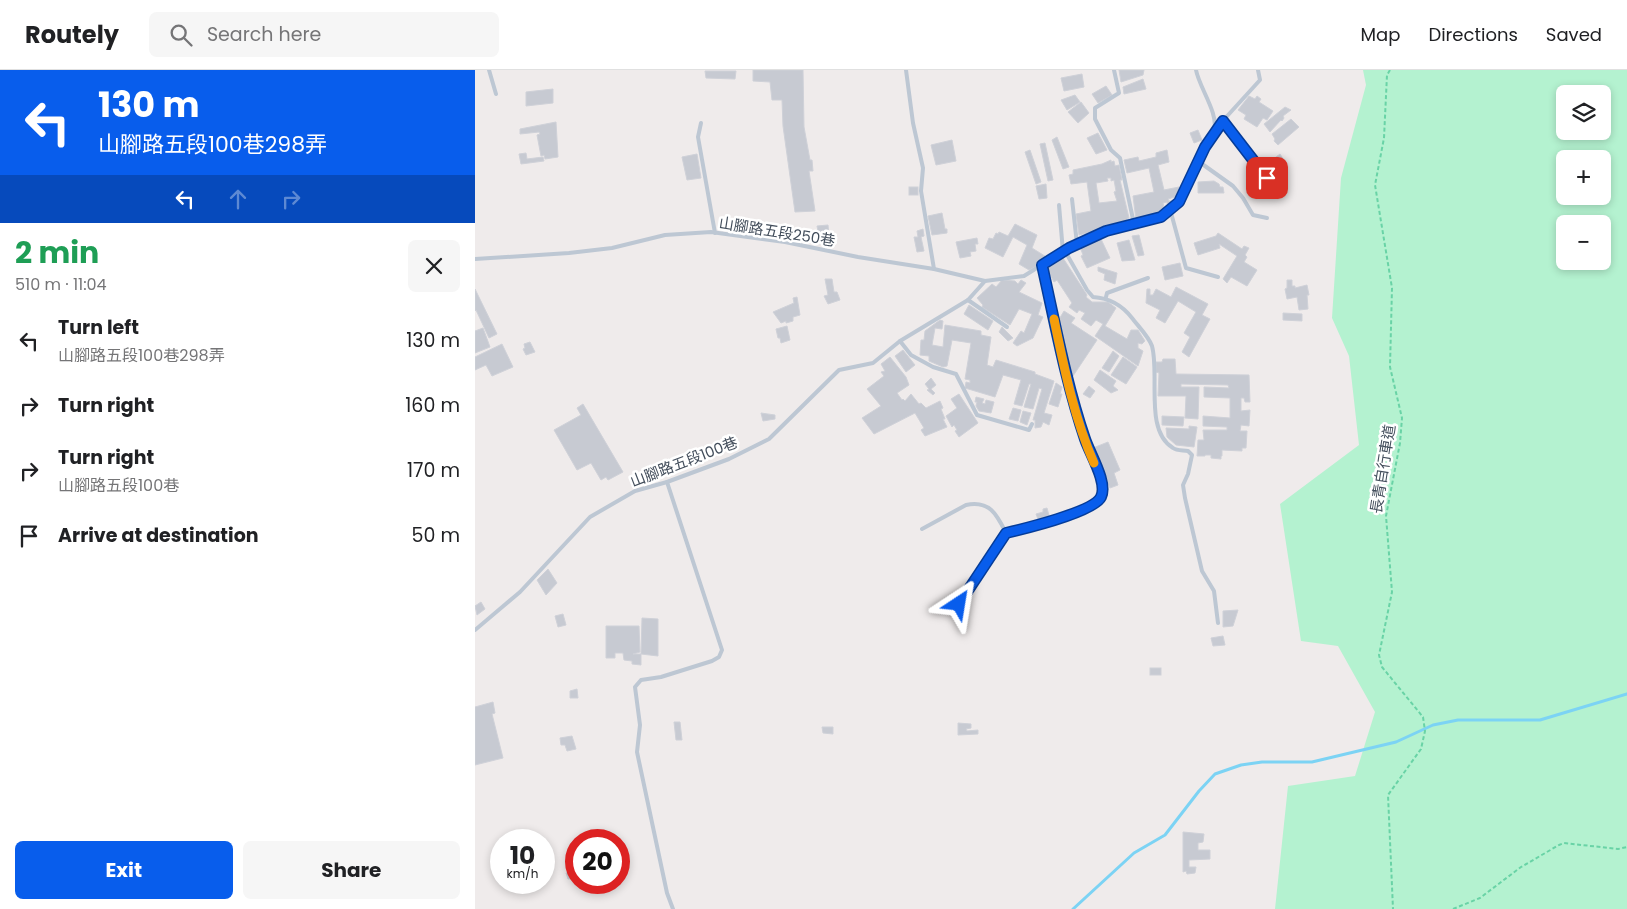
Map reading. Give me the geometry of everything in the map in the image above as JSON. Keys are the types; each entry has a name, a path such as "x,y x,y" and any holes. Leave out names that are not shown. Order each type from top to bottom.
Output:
{"lane":[{"path":"489,70 496,94"},
{"path":"906,70 913,123 923,168 921,191 934,269"},
{"path":"1114,70 1119,93 1095,108 1094,113 1095,119 1111,150 1120,158 1134,224"},
{"path":"1196,70 1211,109 1215,126 1211,137"},
{"path":"985,281 1024,276 1064,251 1106,231 1161,217 1179,202 1211,137 1260,80 1258,70"},
{"path":"1223,121 1267,178"},
{"path":"701,123 698,137 715,233"},
{"path":"1198,161 1233,186 1253,215 1267,218"},
{"path":"1072,199 1077,244"},
{"path":"1059,205 1064,251 1087,290 1093,297 1106,297 1129,314 1152,344 1155,414 1160,434 1175,450 1188,451 1192,455 1188,474 1183,485 1185,498 1202,571 1214,592 1218,623"},
{"path":"1170,210 1186,268 1218,277"},
{"name":"山腳路五段250巷","path":"475,259 569,253 612,248 665,235 715,233 785,242 858,258 934,269 985,281"},
{"path":"959,604 1006,533 1045,524 1094,504 1101,498 1103,491 1100,474 1085,438 1065,370 1042,265"},
{"path":"1106,297 1107,293 1148,278"},
{"name":"山腳路五段100巷","path":"475,630 520,592 590,517 635,490 667,482 729,459 769,439 839,370 873,363 900,341 968,300 985,281"},
{"path":"968,300 1007,327"},
{"path":"900,341 911,355 933,367 956,374 977,415 1029,430 1032,424"},
{"path":"667,482 722,650 719,658 712,661 641,680 635,687 640,725 637,752 667,893 673,909"},
{"path":"922,529 966,505 974,503 982,504 996,514 1006,533"}],"path":[{"name":"長青自行車道","path":"1390,70 1387,75 1384,138 1375,185 1391,288 1390,367 1402,418 1400,443 1386,516 1392,592 1379,655 1382,667 1423,717 1425,731 1421,749 1388,795 1393,909"},
{"path":"1453,909 1480,898 1521,867 1559,845 1618,849 1627,847"}],"green space":[{"path":"1363,70 1627,70 1627,909 1275,909 1288,786 1355,776 1375,712 1338,646 1301,641 1280,504 1359,445 1349,356 1332,318 1341,178 1366,85"}],"building":[{"path":"753,70 803,70 804,127 810,160 812,160 813,171 809,171 815,211 795,212 783,126 782,100 772,100 770,82 753,81"},
{"path":"1119,70 1144,70 1143,75 1121,82"},
{"path":"705,71 736,71 735,79 706,78"},
{"path":"1082,74 1084,87 1064,91 1061,78"},
{"path":"1143,79 1146,89 1124,94 1123,87"},
{"path":"1106,86 1112,95 1098,103 1092,94"},
{"path":"553,89 553,103 526,106 526,92"},
{"path":"1075,95 1080,102 1067,110 1061,100"},
{"path":"1249,96 1255,99 1257,96 1261,99 1259,102 1273,111 1267,120 1263,118 1257,127 1244,119 1246,115 1238,110"},
{"path":"1081,102 1089,113 1078,123 1068,112"},
{"path":"1285,107 1291,110 1283,116 1282,121 1270,132 1264,124"},
{"path":"1291,119 1299,127 1278,145 1274,141 1275,139 1272,134"},
{"path":"556,122 558,157 545,159 544,155 541,156 537,135 540,134 539,132 520,134 520,129"},
{"path":"1198,130 1202,140 1194,143 1190,133"},
{"path":"1098,133 1107,150 1096,154 1087,138"},
{"path":"1057,137 1069,167 1063,169 1052,140"},
{"path":"952,140 956,161 936,165 931,145"},
{"path":"1045,143 1053,180 1048,181 1040,144"},
{"path":"1030,150 1041,182 1036,184 1025,152"},
{"path":"1167,150 1169,162 1158,165 1164,190 1179,187 1180,192 1178,196 1168,199 1169,201 1174,201 1168,210 1167,202 1163,203 1165,212 1136,220 1133,196 1154,192 1149,168 1127,173 1124,160 1138,157 1139,161 1156,157 1156,153"},
{"path":"526,153 527,159 543,157 544,161 521,164 519,154"},
{"path":"697,154 701,178 687,180 682,157"},
{"path":"1280,154 1285,162 1276,168 1278,172 1272,176 1264,166"},
{"path":"1111,160 1111,162 1114,161 1115,166 1119,165 1122,180 1120,180 1129,218 1127,223 1111,225 1112,227 1079,235 1076,214 1091,211 1087,182 1071,184 1069,175 1073,174 1073,170 1102,164","holes":["1107,178 1111,178 1111,181 1114,180 1116,191 1114,192 1117,201 1099,203 1096,183 1108,181"]},
{"path":"1214,181 1220,187 1223,187 1224,193 1198,193 1198,182"},
{"path":"1046,184 1047,198 1039,199 1036,186"},
{"path":"909,187 918,187 918,195 909,195"},
{"path":"942,213 947,233 932,235 928,216"},
{"path":"1015,224 1037,235 1032,248 1048,258 1029,270 1019,264 1027,245 1013,237 1003,257 985,248 989,238 993,239 996,233 998,234 999,232 1008,236"},
{"path":"828,225 829,235 819,236 817,226"},
{"path":"923,229 924,236 921,237 924,251 917,252 914,237 918,237 917,231"},
{"path":"1218,233 1242,249 1244,246 1249,248 1244,262 1257,270 1247,286 1231,277 1227,283 1223,279 1237,256 1219,244 1220,248 1198,255 1194,243 1216,236"},
{"path":"1139,235 1144,255 1138,256 1132,236"},
{"path":"977,238 978,244 975,244 976,251 970,252 971,256 960,258 956,242"},
{"path":"1101,239 1110,258 1087,268 1081,256 1083,255 1080,247"},
{"path":"1129,240 1135,260 1122,261 1117,243"},
{"path":"1063,258 1087,295 1086,297 1092,302 1108,302 1116,308 1105,326 1127,339 1131,330 1138,330 1145,341 1142,344 1138,343 1138,348 1143,351 1138,366 1095,336 1103,324 1096,320 1091,326 1081,319 1085,313 1079,310 1077,313 1069,307 1072,303 1057,280 1054,282 1047,269"},
{"path":"1180,263 1183,276 1165,280 1162,267"},
{"path":"1098,267 1117,273 1115,284 1104,280 1105,274 1098,271"},
{"path":"825,279 832,279 834,292 837,292 840,300 828,304 824,296 828,295"},
{"path":"1002,280 1015,281 1018,284 1021,280 1026,283 1019,292 1042,303 1038,315 1043,317 1033,338 1017,346 1013,343 1021,331 1024,333 1032,314 1019,309 1010,325 982,307 983,305 977,298 992,284 996,287"},
{"path":"1287,280 1292,280 1292,286 1295,286 1295,288 1307,285 1309,295 1307,295 1308,309 1299,310 1297,297 1287,299 1285,289 1287,288"},
{"path":"1176,287 1208,304 1202,315 1210,319 1189,357 1182,352 1190,337 1184,333 1196,312 1178,301 1165,323 1156,318 1160,310 1146,303 1147,289 1150,289 1150,295 1153,295 1156,289 1171,297"},
{"path":"475,289 497,334 489,338 475,311"},
{"path":"797,297 800,315 793,317 793,321 781,323 773,312 794,303 793,298"},
{"path":"969,305 993,321 988,330 964,314"},
{"path":"1064,311 1075,318 1071,323 1097,340 1073,376 1068,368 1058,321"},
{"path":"1283,313 1302,314 1302,321 1283,320"},
{"path":"940,320 943,321 942,329 935,328 932,345 943,347 945,325 981,331 981,335 991,337 987,365 993,367 996,360 1035,372 1035,374 1054,381 1044,413 1052,415 1049,425 1043,422 1041,427 1035,428 1035,420 1033,420 1042,389 1039,388 1033,409 1024,407 1031,384 1029,384 1022,406 1014,404 1021,380 1003,375 995,397 965,388 966,382 970,383 970,380 965,379 971,343 952,340 947,366 943,367 929,361 929,356 920,355 921,340 924,340 925,331"},
{"path":"787,326 790,340 781,343 776,329"},
{"path":"1002,327 1013,338 1008,341 999,332"},
{"path":"483,328 490,347 475,353 475,331"},
{"path":"530,342 535,352 526,355 523,349 525,348 524,344"},
{"path":"502,344 513,367 492,376 486,365 475,370 475,357"},
{"path":"903,350 915,365 906,372 895,356"},
{"path":"1113,351 1119,356 1109,372 1102,368"},
{"path":"890,357 906,377 909,385 897,393 902,400 905,401 911,394 919,404 921,403 926,408 940,401 945,419 943,419 947,427 925,436 921,430 924,428 915,413 874,434 862,418 881,406 867,389 884,376 881,372 885,371 881,364"},
{"path":"1123,357 1137,367 1126,384 1111,375"},
{"path":"1163,359 1175,359 1176,374 1249,375 1250,402 1245,402 1244,398 1241,398 1241,411 1250,410 1249,426 1241,425 1240,431 1247,431 1246,448 1242,448 1242,451 1222,450 1221,459 1211,458 1211,455 1197,456 1198,440 1204,440 1203,430 1227,430 1227,427 1203,426 1203,416 1230,418 1230,398 1204,397 1204,387 1229,388 1228,385 1181,384 1181,387 1199,387 1198,419 1185,418 1186,396 1158,396 1159,373 1156,372 1156,362 1162,362"},
{"path":"1100,370 1116,381 1113,386 1118,390 1111,393 1094,380"},
{"path":"931,378 936,385 931,389 935,393 933,395 927,390 929,389 925,384"},
{"path":"1056,383 1062,387 1058,407 1049,404"},
{"path":"1089,386 1095,391 1090,398 1083,394"},
{"path":"959,394 978,423 959,437 954,425 952,427 946,416 957,408 951,399"},
{"path":"976,397 984,399 982,403 985,404 986,400 994,402 991,413 979,411 976,406 977,402 975,402"},
{"path":"583,404 623,472 608,480 606,477 601,480 591,463 577,470 554,430 581,415 577,408"},
{"path":"1013,408 1021,410 1018,421 1009,419"},
{"path":"1023,411 1031,413 1027,425 1020,422"},
{"path":"761,413 775,415 775,419 763,421"},
{"path":"1162,416 1184,417 1183,426 1162,425"},
{"path":"1189,426 1197,427 1194,447 1176,445 1167,437 1166,428 1189,429"},
{"path":"1108,442 1120,470 1114,473 1118,485 1110,488 1093,448"},
{"path":"1047,508 1050,519 1039,522 1036,514 1043,512 1043,509"},
{"path":"548,569 557,583 546,595 537,580"},
{"path":"481,602 485,609 477,615 475,606"},
{"path":"1238,610 1233,626 1223,627 1223,611"},
{"path":"563,614 566,625 558,627 555,616"},
{"path":"642,618 658,619 658,656 641,654"},
{"path":"606,626 639,626 640,652 633,654 641,654 641,665 632,664 632,661 624,660 623,653 615,653 615,658 606,658"},
{"path":"1223,636 1225,645 1213,646 1211,638"},
{"path":"1150,668 1161,668 1161,675 1150,675"},
{"path":"577,689 578,698 570,698 570,691"},
{"path":"493,702 495,713 492,714 503,758 475,765 475,707"},
{"path":"674,722 680,722 682,740 676,740"},
{"path":"958,723 971,724 971,728 966,729 967,731 978,730 978,734 958,735"},
{"path":"822,727 833,727 833,734 823,733"},
{"path":"572,736 576,749 567,751 565,745 561,745 560,738"},
{"path":"1183,832 1204,834 1203,842 1198,843 1198,850 1210,850 1210,859 1189,860 1189,867 1196,867 1195,873 1187,874 1186,871 1183,872"}],"waterway":[{"path":"1073,909 1134,853 1165,835 1199,791 1215,774 1241,765 1262,762 1312,762 1396,742 1433,725 1458,720 1540,720 1627,694"}],"slow traffic":[{"path":"1054,319 1065,370 1094,463"}],"route":[{"path":"959,604 1006,533 1045,524 1094,504 1101,498 1103,491 1100,474 1089,452 1065,370 1042,265 1069,248 1106,231 1161,217 1179,202 1205,147 1223,121 1267,178"}]}
